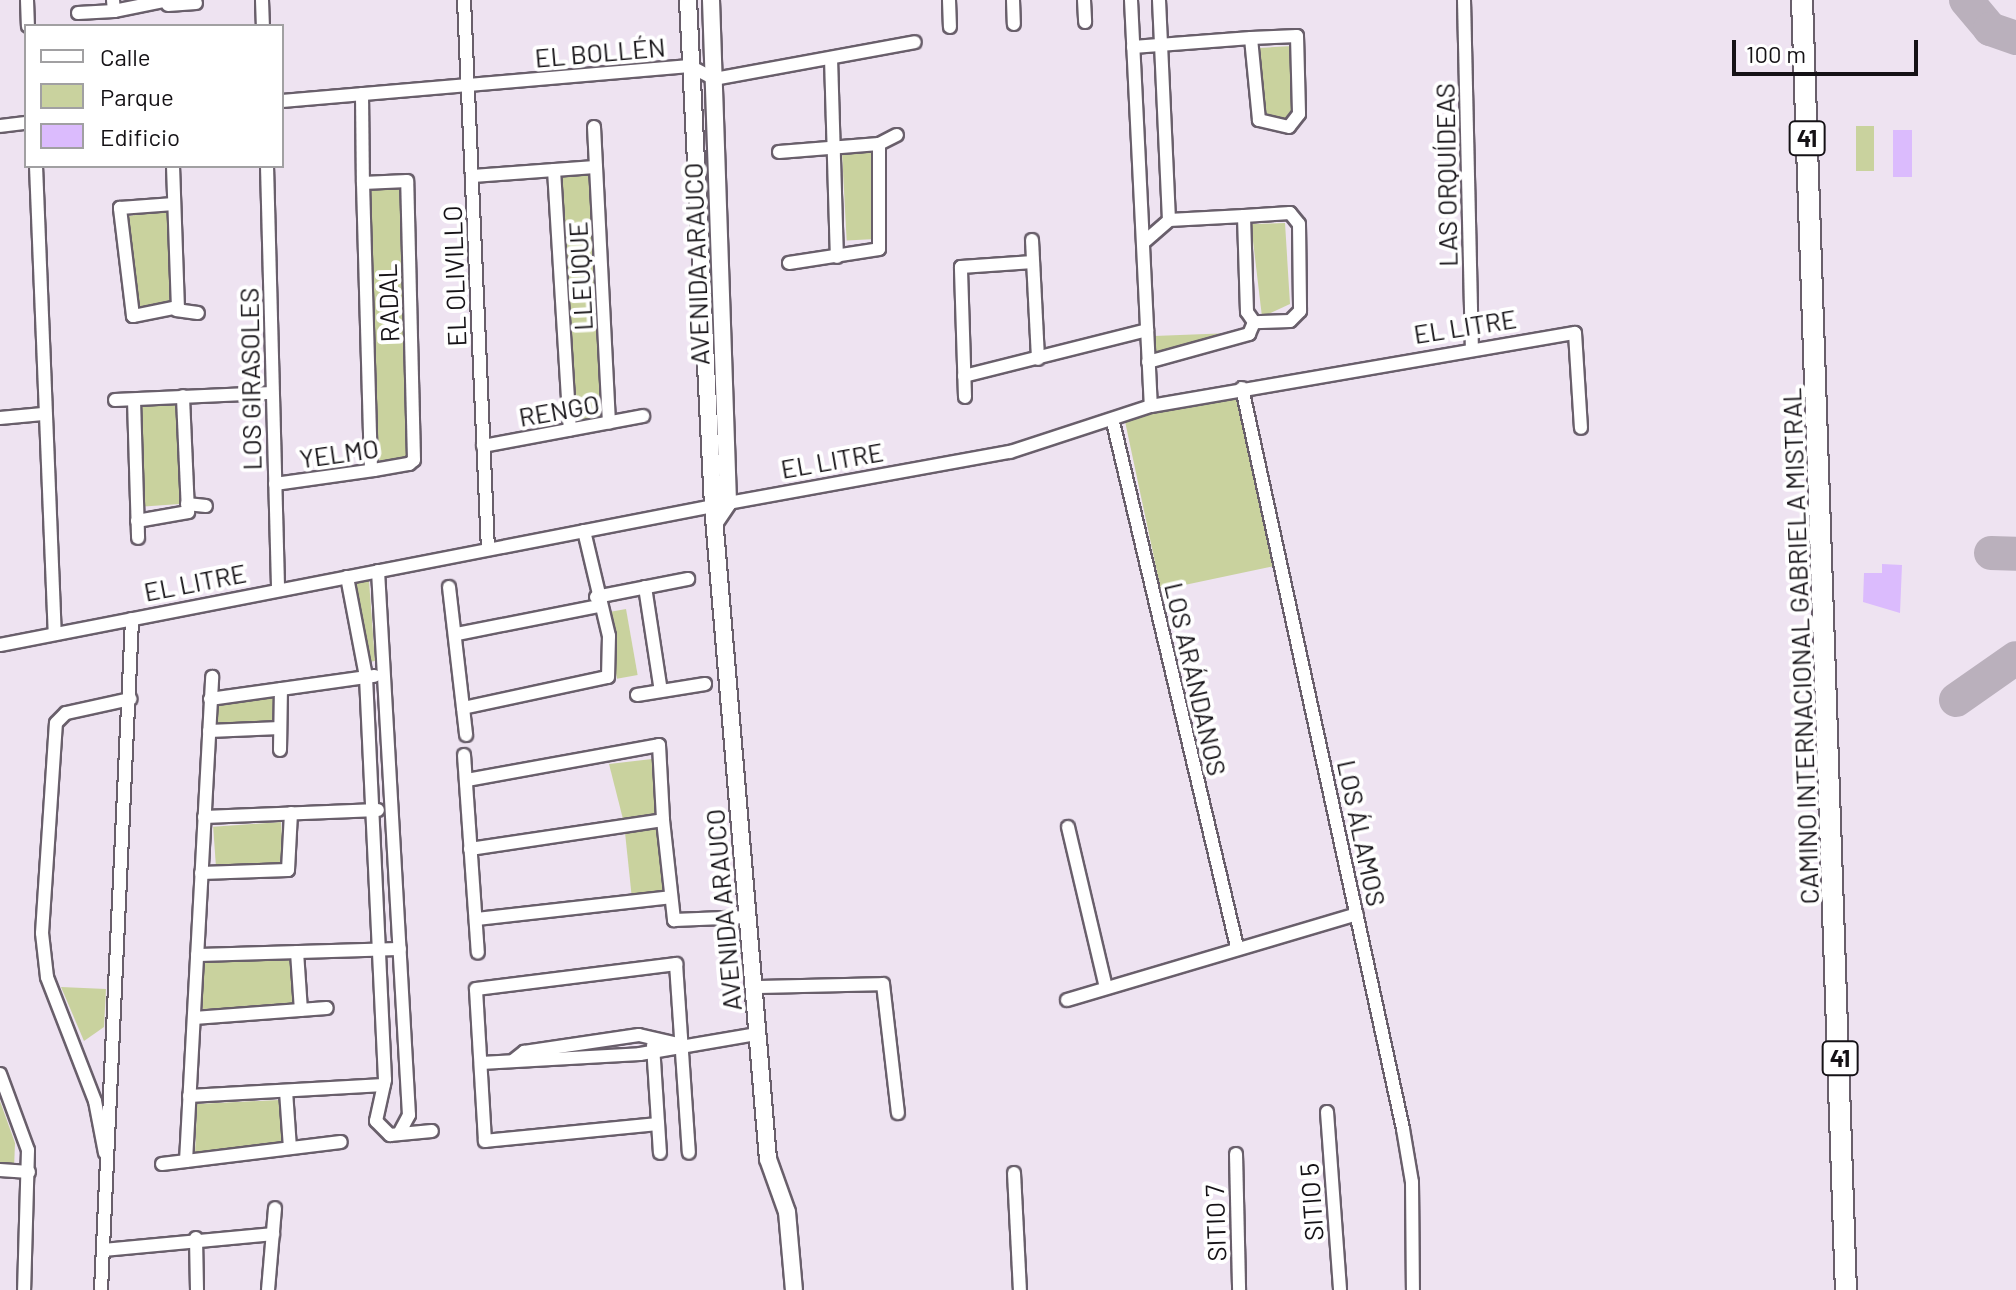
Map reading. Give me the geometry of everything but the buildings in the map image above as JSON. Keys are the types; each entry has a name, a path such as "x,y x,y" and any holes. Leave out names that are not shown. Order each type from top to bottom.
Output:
{"main road":[{"name":"CAMINO INTERNACIONAL GABRIELA MISTRAL","path":"1802,0 1846,1290"}],"street":[{"path":"27,0 28,24"},
{"path":"262,0 263,24"},
{"name":"EL OLIVILLO","path":"464,0 488,549"},
{"name":"AVENIDA ARAUCO","path":"688,0 719,510 757,1034 768,1159 787,1212 794,1290"},
{"name":"AVENIDA ARAUCO","path":"711,0 719,510"},
{"path":"949,0 950,27"},
{"path":"1013,0 1014,24"},
{"path":"1084,0 1085,22"},
{"path":"1131,0 1151,406"},
{"path":"1159,0 1169,220"},
{"name":"LAS ORQUÍDEAS","path":"1464,0 1472,348"},
{"path":"78,13 113,5 196,3"},
{"path":"1133,47 1251,38 1297,36 1299,114 1289,127 1259,120 1251,38"},
{"path":"714,79 915,42"},
{"path":"831,58 837,257"},
{"name":"EL BOLLÉN","path":"284,101 690,66 714,79"},
{"name":"RADAL","path":"362,94 371,470"},
{"path":"0,126 24,123"},
{"name":"LLEUQUE","path":"594,127 609,423"},
{"path":"779,152 879,144 897,135"},
{"path":"789,263 875,252 883,243 879,144"},
{"path":"472,176 596,167"},
{"path":"36,168 43,414 55,634"},
{"path":"173,168 175,312"},
{"name":"LOS GIRASOLES","path":"267,168 278,590"},
{"name":"LLEUQUE","path":"554,170 570,430"},
{"name":"RADAL","path":"363,183 407,181 409,464"},
{"path":"174,204 120,208 133,316 198,313"},
{"path":"1143,243 1169,220 1290,213 1299,224 1300,311 1290,321 1254,322"},
{"path":"1148,362 1249,334 1254,322 1244,216"},
{"path":"1032,240 1038,359"},
{"path":"965,397 961,267 1033,262"},
{"path":"964,376 1147,330"},
{"name":"EL LITRE","path":"0,645 488,549 719,510 968,461 1113,422 1151,406 1472,348 1575,333 1581,428"},
{"name":"LOS ÁLAMOS","path":"1242,388 1412,1182 1413,1290"},
{"path":"115,400 272,393"},
{"path":"183,396 188,508"},
{"path":"134,400 138,538"},
{"path":"0,418 43,414"},
{"name":"RENGO","path":"483,446 643,416"},
{"name":"LOS ARÁNDANOS","path":"1113,422 1237,947"},
{"name":"YELMO","path":"275,484 409,464"},
{"path":"137,521 206,506"},
{"path":"463,708 608,677 609,636 598,602 584,531"},
{"path":"378,571 409,1115 399,1134"},
{"path":"347,577 366,677 384,1085 376,1121 380,1131 399,1134 432,1131"},
{"path":"457,634 688,579"},
{"path":"449,587 457,634 466,735"},
{"path":"645,587 661,691"},
{"path":"101,1290 114,1095 132,619"},
{"path":"210,699 385,674"},
{"path":"186,1161 212,677"},
{"path":"637,695 705,684"},
{"path":"280,750 281,689"},
{"path":"109,1172 95,1101 42,952 56,723 66,713 130,699"},
{"path":"209,731 280,728"},
{"path":"467,780 659,745 663,820 674,920 748,917"},
{"path":"464,755 478,953"},
{"path":"204,817 393,809"},
{"path":"201,873 288,870 291,813"},
{"path":"470,849 663,820"},
{"path":"1068,827 1106,988"},
{"path":"476,919 671,897"},
{"path":"1067,1000 1237,947 1357,914"},
{"path":"197,955 400,949"},
{"path":"297,952 301,1010"},
{"path":"657,1124 485,1141 476,989 676,964 689,1153"},
{"path":"754,987 883,984 898,1113"},
{"path":"194,1018 327,1008"},
{"path":"481,1063 757,1034"},
{"path":"653,1044 660,1153"},
{"path":"0,1074 29,1172 24,1290"},
{"path":"189,1096 384,1085"},
{"path":"286,1091 290,1148"},
{"path":"95,1101 114,1095"},
{"name":"SITIO 5","path":"1327,1112 1340,1290"},
{"path":"162,1164 341,1142"},
{"name":"SITIO 7","path":"1236,1154 1239,1290"},
{"path":"0,1170 29,1172"},
{"path":"1014,1173 1020,1290"},
{"path":"268,1290 275,1208"},
{"path":"104,1250 196,1238 273,1234"},
{"path":"196,1238 197,1290"}],"green space":[{"path":"1292,46 1292,114 1285,121 1261,111 1259,48"},
{"path":"1856,126 1874,126 1874,171 1856,171"},
{"path":"871,151 876,239 847,240 842,153"},
{"path":"590,174 601,416 577,421 562,175"},
{"path":"405,186 410,460 373,461 368,187"},
{"path":"164,209 170,213 175,303 135,312 125,217"},
{"path":"1285,223 1290,304 1262,317 1251,224"},
{"path":"1232,333 1155,358 1154,336"},
{"path":"1237,395 1273,566 1161,590 1125,419"},
{"path":"176,402 183,504 144,506 137,405"},
{"path":"369,581 375,661 369,662 356,583"},
{"path":"626,609 638,675 617,679 605,613"},
{"path":"274,696 274,724 215,725 217,705"},
{"path":"652,759 661,818 624,823 609,764"},
{"path":"662,821 669,892 632,896 624,825"},
{"path":"281,822 284,864 216,869 213,827"},
{"path":"291,959 293,1006 203,1009 201,962"},
{"path":"61,987 106,989 104,1027 84,1041"},
{"path":"279,1100 283,1143 195,1155 197,1104"},
{"path":"0,1101 15,1143 14,1169 0,1168"}],"taxiway":[{"path":"1966,0 1990,29 2016,38"},
{"path":"1991,553 2016,554"},
{"path":"1956,700 2016,658"}]}
